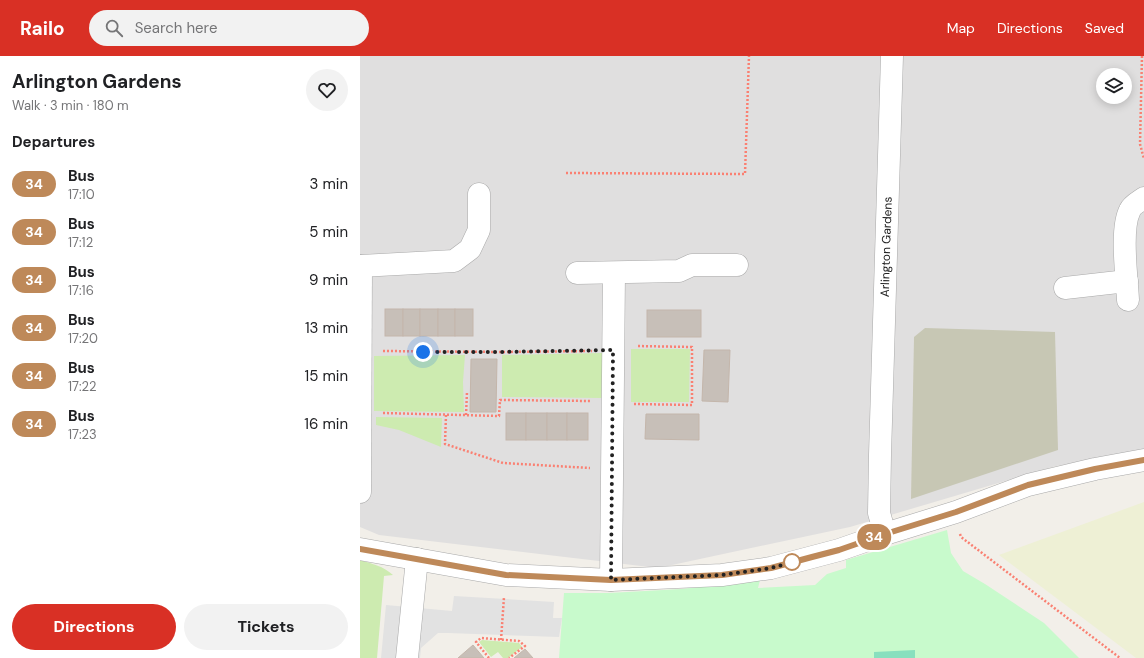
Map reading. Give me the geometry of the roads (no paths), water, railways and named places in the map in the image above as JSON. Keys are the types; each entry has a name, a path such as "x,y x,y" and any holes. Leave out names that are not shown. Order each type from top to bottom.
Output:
{"street":[{"name":"Arlington Gardens","path":"885,534 879,513 892,56"},
{"path":"360,492 360,266 454,261 470,249 479,230 479,194"},
{"path":"1065,288 1127,290 1125,227 1130,208 1144,198"},
{"path":"577,273 679,271 692,265 737,265"},
{"path":"611,580 614,273"},
{"path":"360,549 506,575 611,580 722,575 771,568 839,550 956,512 1028,485 1095,469 1144,460"},
{"path":"407,658 417,559"}]}
